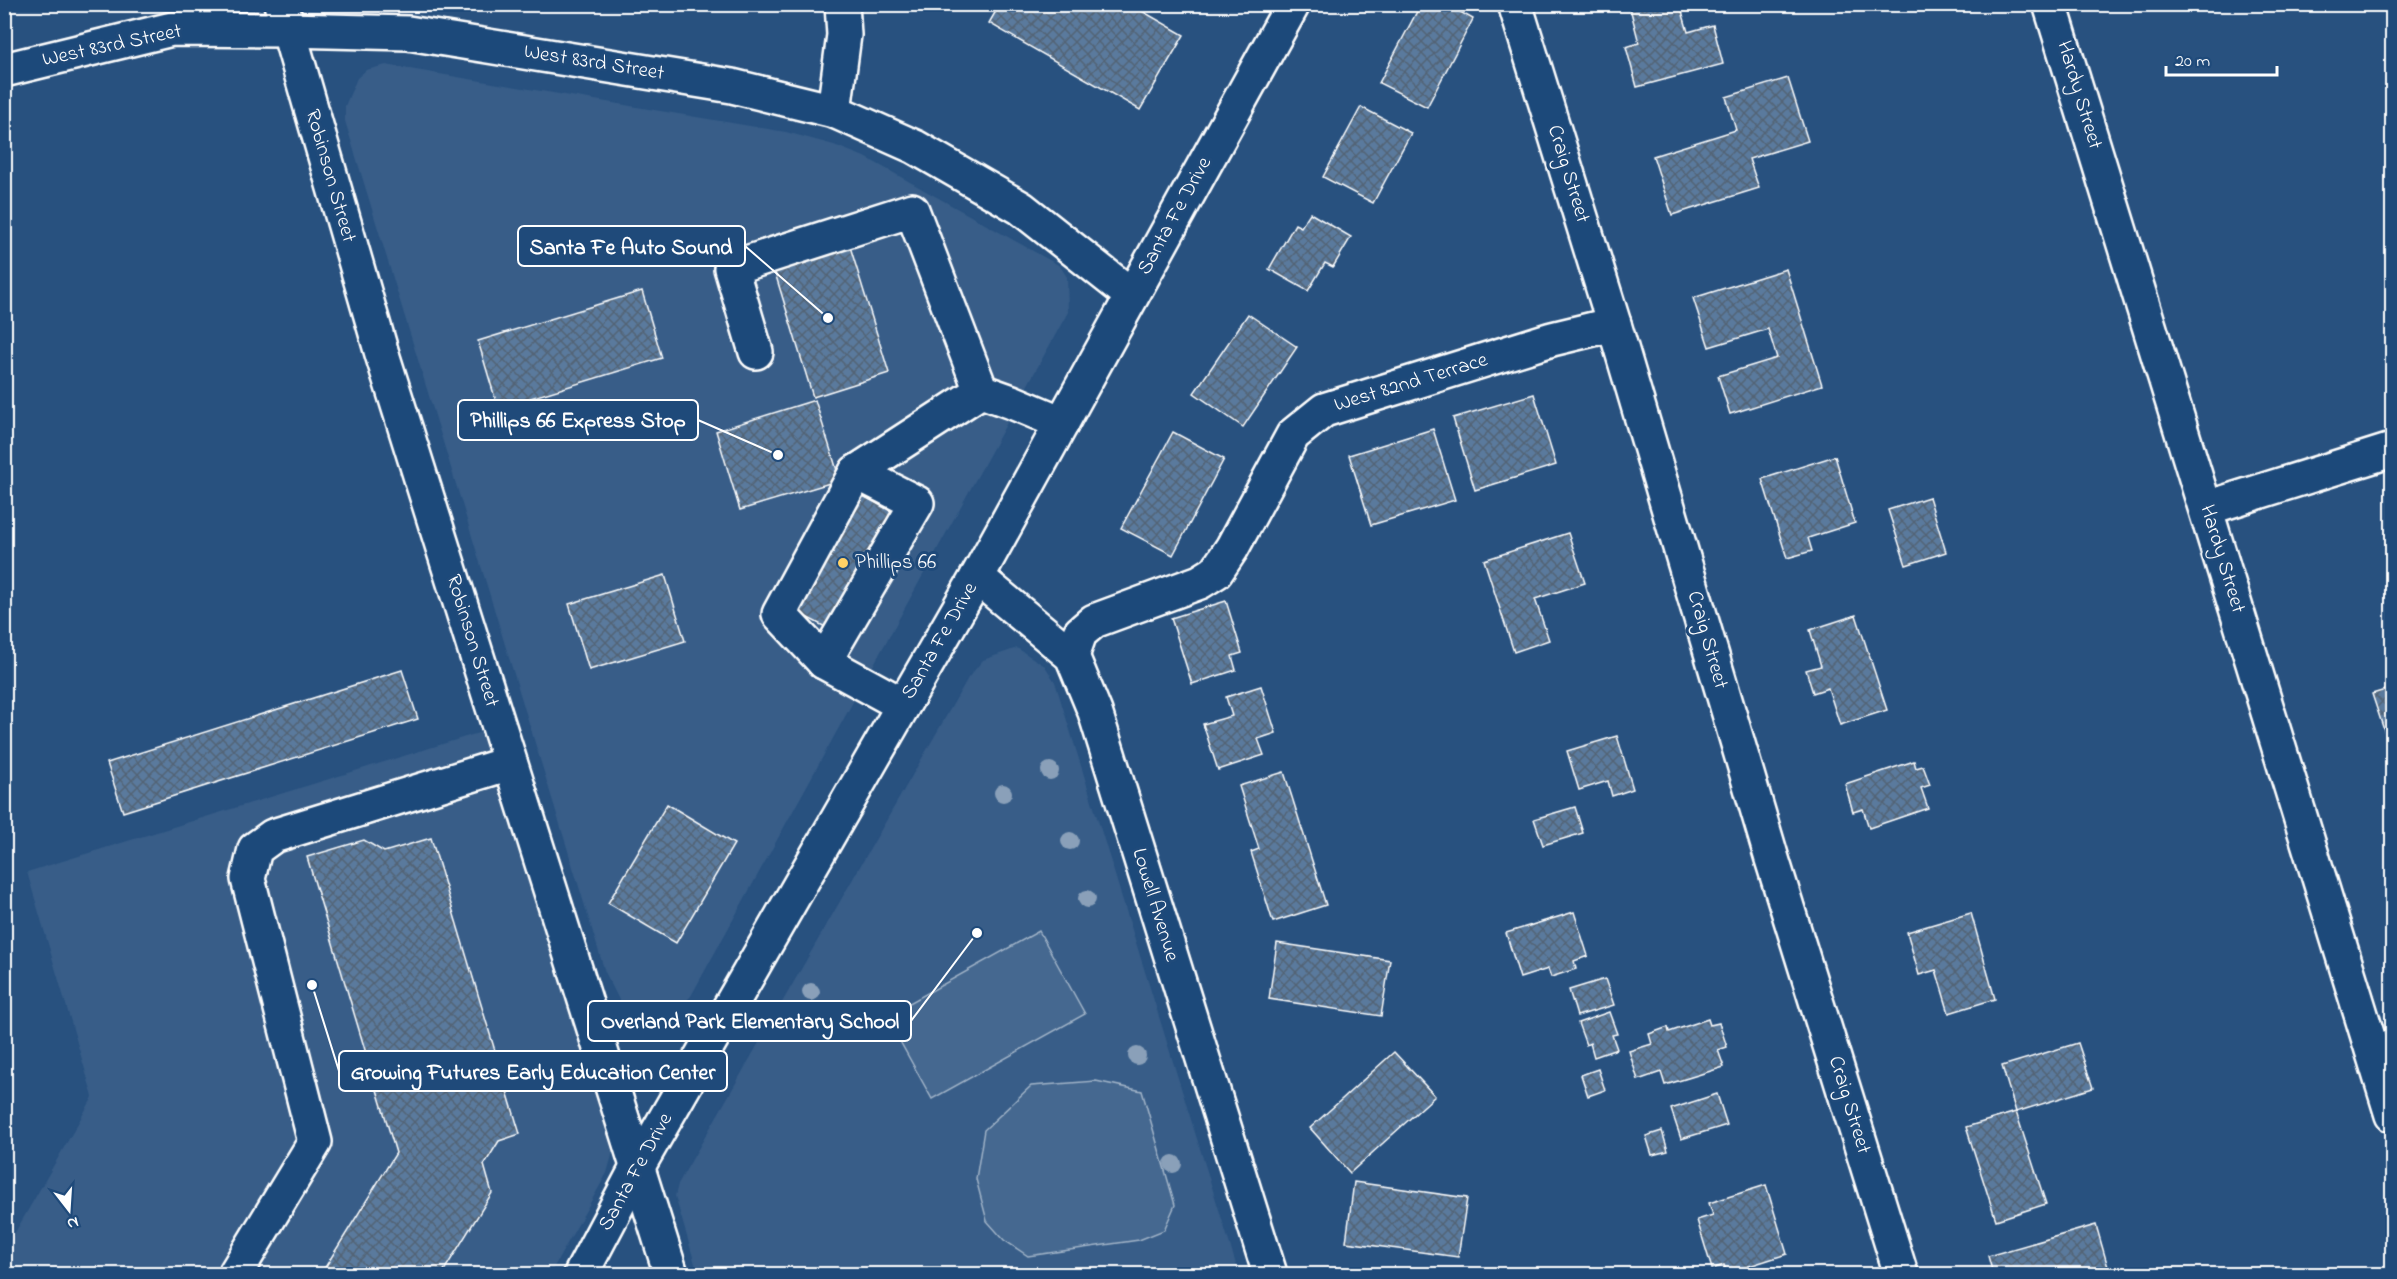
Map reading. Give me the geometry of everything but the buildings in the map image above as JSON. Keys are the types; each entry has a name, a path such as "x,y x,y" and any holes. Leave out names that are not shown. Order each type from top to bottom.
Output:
{"street":[{"path":"834,111 844,35 842,4"},
{"name":"Santa Fe Drive","path":"581,1275 637,1168 977,577 1293,4"},
{"name":"Craig Street","path":"1515,4 1614,324 1772,859 1901,1275"},
{"name":"Hardy Street","path":"2050,4 2392,1115"},
{"name":"West 83rd Street","path":"4,70 172,29 284,17 376,18 408,33 732,86 834,111 915,147 1021,208 1131,295"},
{"name":"Robinson Street","path":"284,17 382,354 671,1275"},
{"path":"756,352 731,268 912,210 981,391 1062,423"},
{"name":"West 82nd Terrace","path":"1072,656 1080,633 1094,621 1200,582 1216,572 1232,548 1293,435 1324,410 1552,339 1614,324"},
{"path":"903,705 824,662 779,614 856,472 981,391"},
{"path":"2207,508 2392,450"},
{"path":"824,662 917,503 856,472"},
{"name":"Lowell Avenue","path":"977,577 1072,656 1095,712 1270,1275"},
{"path":"235,1275 315,1142 248,879 255,849 273,836 510,763"}],"shaded area":[{"path":"386,65 786,132 834,145 867,158 1060,266 1067,277 1068,312 691,996 678,1009 658,1016 633,1012 621,1004 605,972 345,121 345,106 357,78 366,70"},
{"path":"1017,648 1045,666 1055,682 1239,1274 698,1274 675,1196 678,1184 968,678 983,660"},
{"path":"488,730 612,1142 613,1152 607,1173 550,1274 5,1274 5,1250 93,1097 27,872"},
{"path":"1039,931 1085,1014 932,1099 886,1016"},
{"path":"1096,1081 1142,1091 1175,1205 1164,1230 1139,1240 1028,1256 1004,1240 987,1221 976,1179 984,1130 1031,1086"}],"place":[{"name":"Santa Fe Auto Sound","path":"828,318"},
{"name":"Phillips 66 Express Stop","path":"778,455"},
{"name":"Phillips 66","path":"843,563"},
{"name":"Overland Park Elementary School","path":"977,933"},
{"name":"Growing Futures Early Education Center","path":"312,985"}]}
